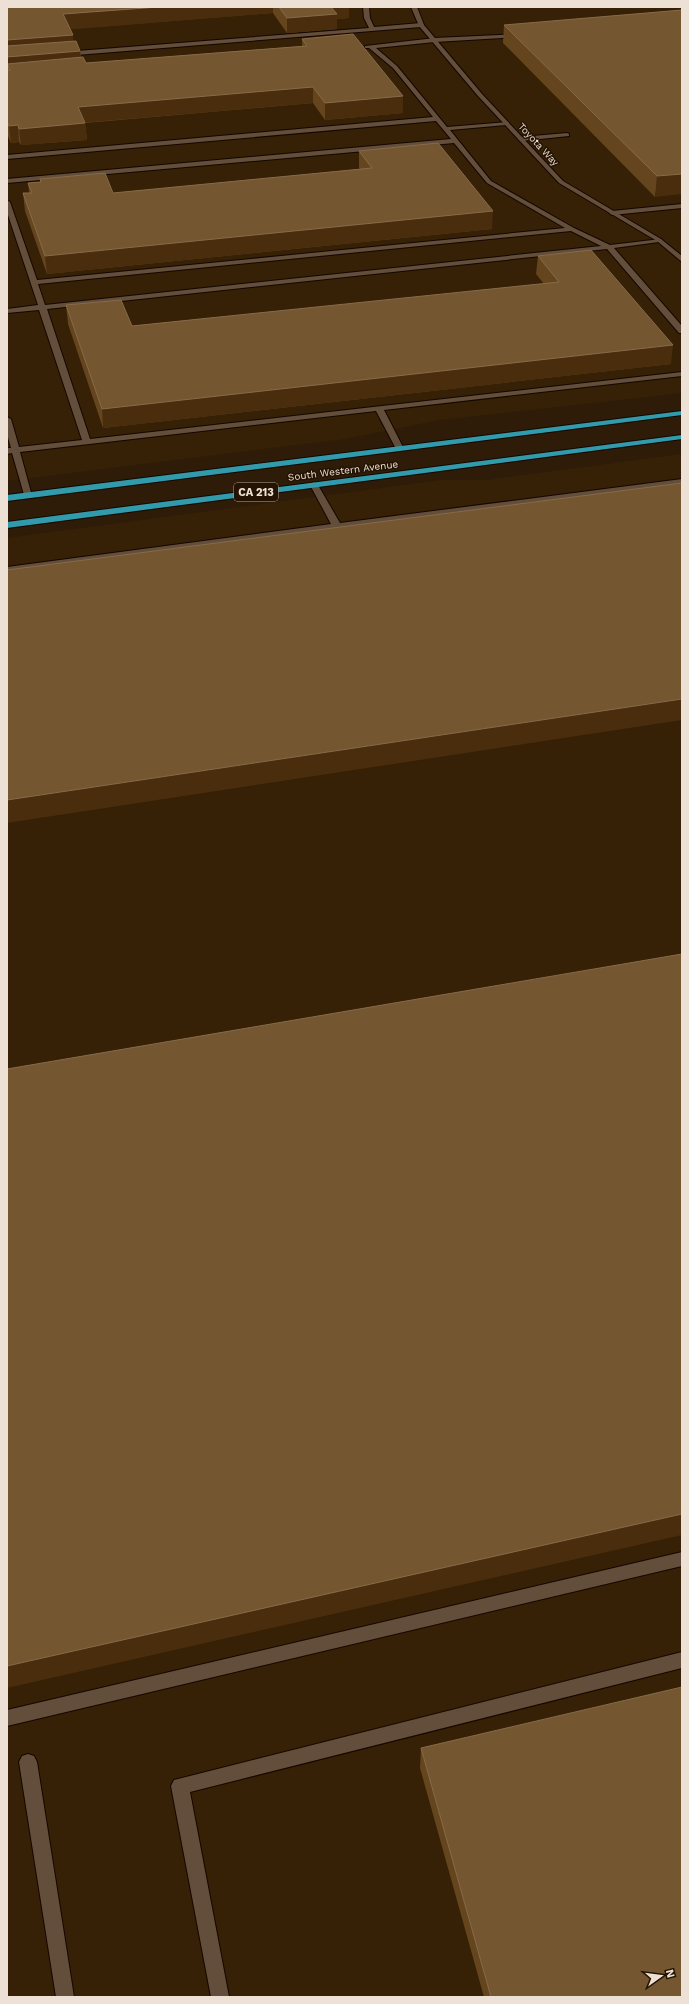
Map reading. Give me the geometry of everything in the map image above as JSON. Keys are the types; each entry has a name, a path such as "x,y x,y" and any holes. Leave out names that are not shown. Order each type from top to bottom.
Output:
{"main road":[{"name":"South Western Avenue","path":"7,498 399,447 682,413"},
{"name":"South Western Avenue","path":"7,524 682,437"}],"street":[{"path":"366,7 366,18 372,29"},
{"name":"Toyota Way","path":"414,7 421,25 480,95 561,182 658,240 682,260"},
{"path":"54,55 421,25"},
{"path":"362,47 434,40 527,34"},
{"path":"370,46 394,67 489,182 572,229 609,247 682,331"},
{"path":"7,157 436,118"},
{"path":"444,129 506,123"},
{"path":"521,139 567,135"},
{"path":"7,181 454,141"},
{"path":"7,202 87,442"},
{"path":"612,213 682,206"},
{"path":"34,282 572,229"},
{"path":"7,311 609,247 658,240"},
{"path":"11,450 682,374"},
{"path":"379,409 399,447"},
{"path":"7,419 11,450 28,496"},
{"path":"7,570 682,482"},
{"path":"314,485 337,526"},
{"path":"7,1718 682,1559"},
{"path":"220,1997 180,1786 682,1660"},
{"path":"28,1762 65,1997"}],"shaded area":[{"path":"7,7 682,7 682,393 440,420 345,439 7,481"},
{"path":"682,454 682,1997 7,1997 7,538 441,480 486,480"}],"building":[{"path":"7,7 159,7 63,14 73,35 7,40"},
{"path":"279,7 331,7 337,14 287,18"},
{"path":"682,10 682,174 657,176 504,25"},
{"path":"353,34 403,96 325,103 313,87 78,107 85,123 19,129 18,125 9,126 7,121 7,70 10,70 7,64 83,57 86,63 307,46 302,39"},
{"path":"76,41 80,51 7,57 7,46"},
{"path":"438,143 493,211 45,256 23,193 32,193 28,183 41,182 40,179 105,173 113,193 372,168 359,151"},
{"path":"591,250 673,345 102,409 66,305 121,300 132,326 559,282 538,256"},
{"path":"682,483 682,699 7,800 7,570"},
{"path":"682,954 682,1514 7,1666 7,1069"},
{"path":"682,1687 682,1997 491,1997 421,1748"}]}
